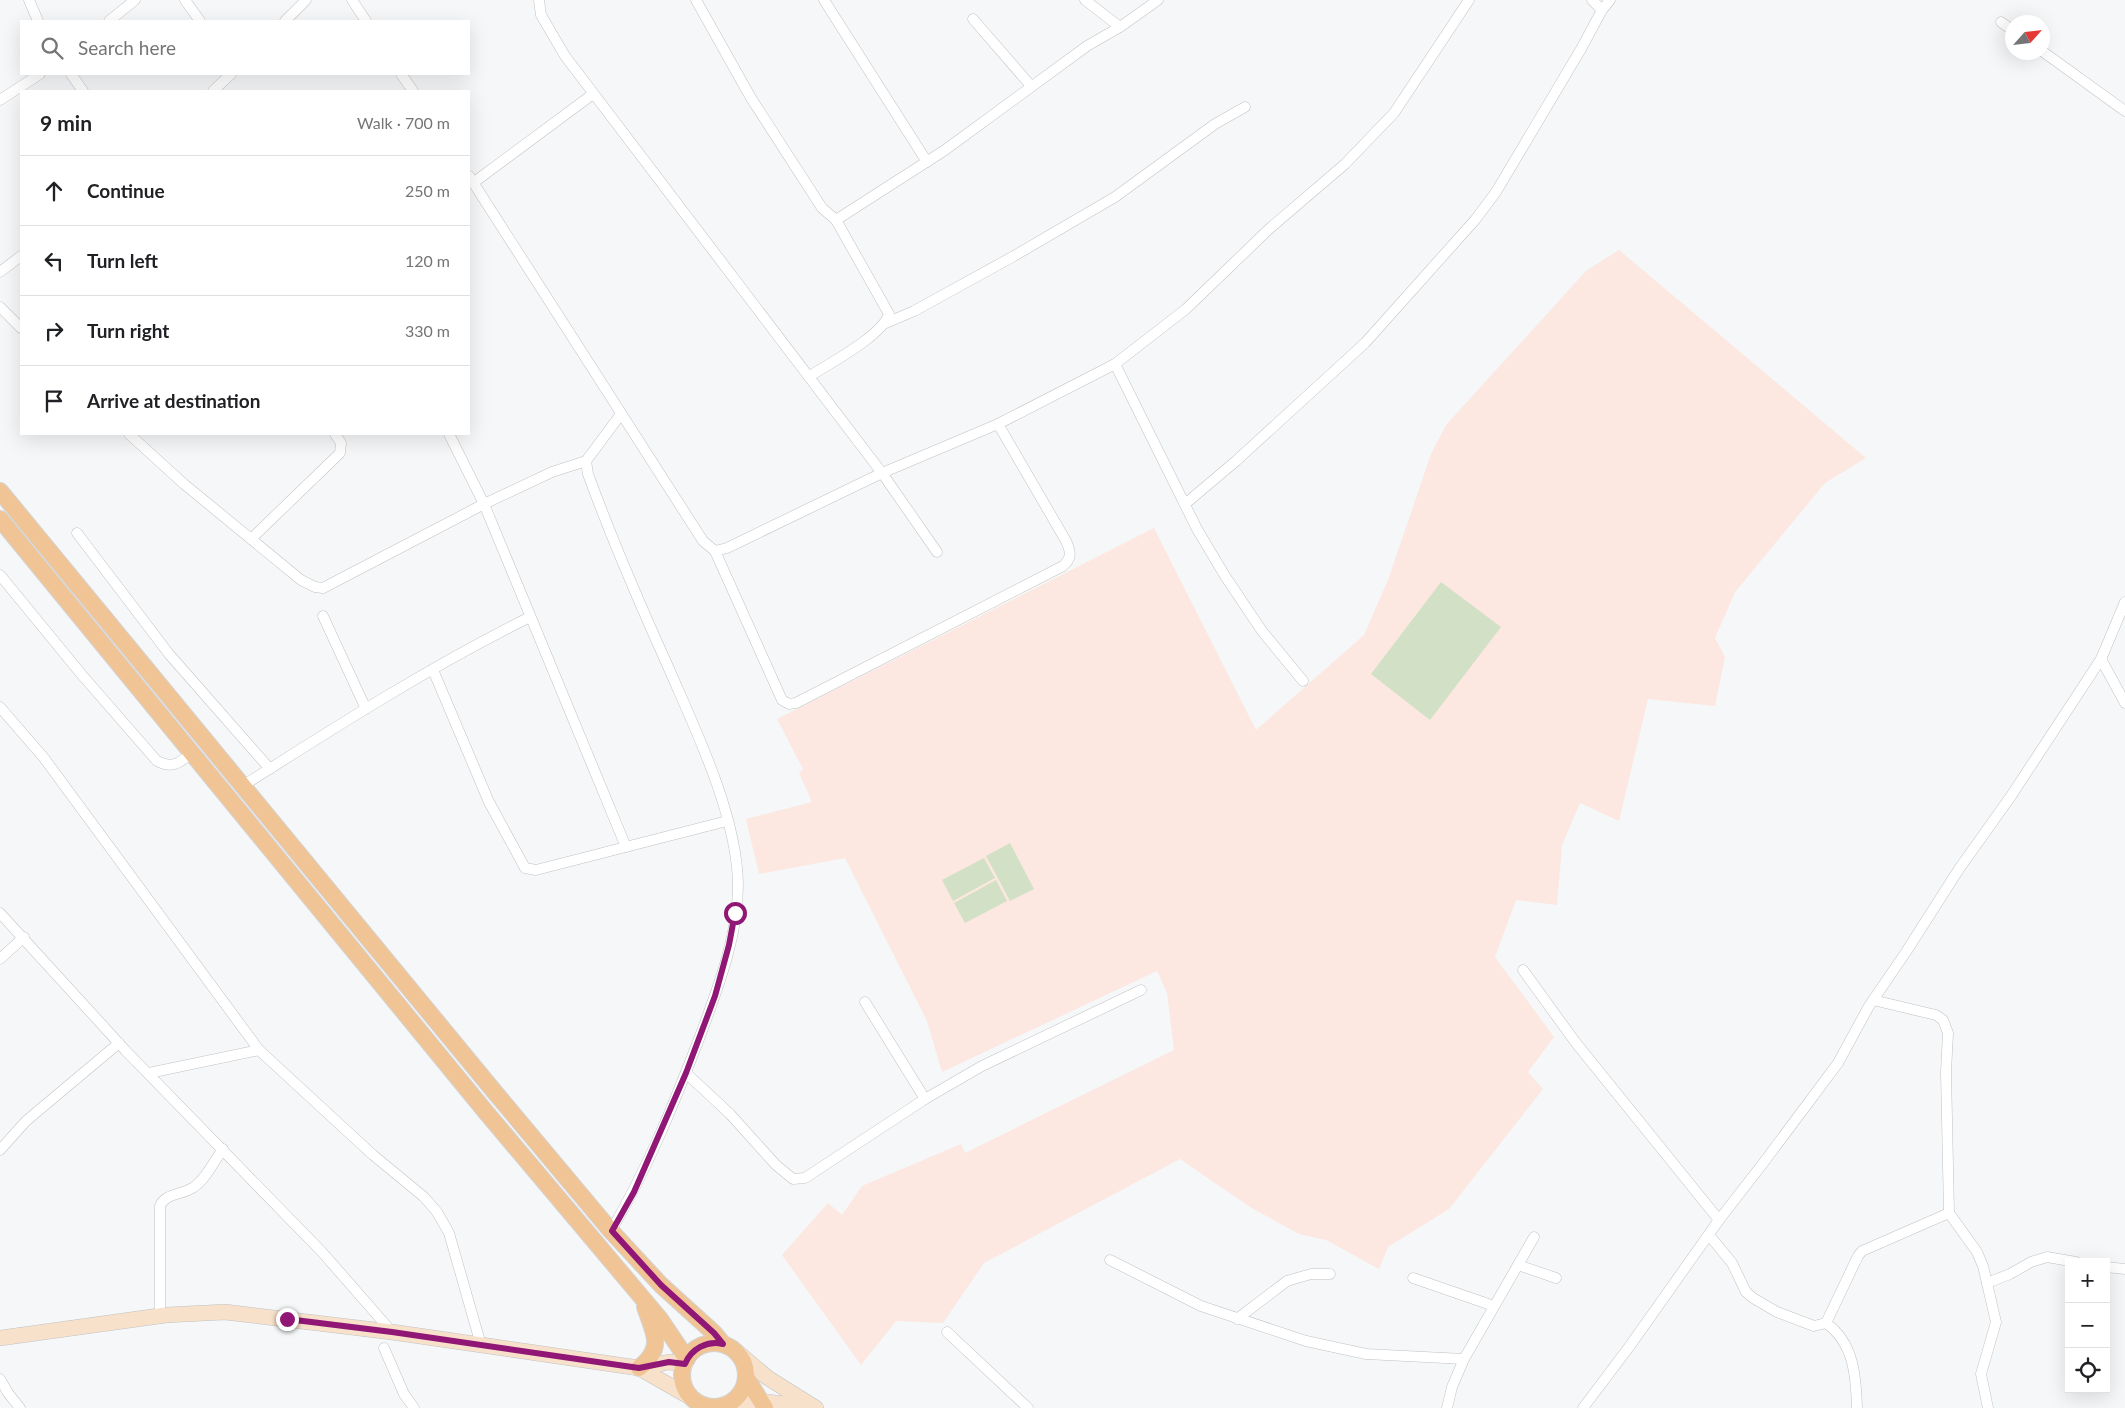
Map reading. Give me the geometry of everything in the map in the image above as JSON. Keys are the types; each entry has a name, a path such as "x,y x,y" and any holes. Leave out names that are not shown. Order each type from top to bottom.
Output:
{"main road":[{"path":"0,491 612,1231 661,1285 730,1348 745,1366 746,1377 741,1392 736,1398 721,1406 702,1404 691,1396 684,1381 686,1361 694,1351 706,1344 730,1348"},
{"path":"0,519 485,1111 587,1231 642,1300 660,1319 686,1361"},
{"path":"639,1368 651,1358 655,1351 655,1336 642,1300"},
{"path":"746,1377 762,1404"}],"street":[{"path":"29,0 38,20"},
{"path":"110,20 136,0"},
{"path":"184,0 199,20"},
{"path":"286,20 306,0"},
{"path":"352,0 365,20"},
{"path":"539,0 541,15 565,56 810,376 882,473 937,552"},
{"path":"696,0 751,98 822,208 836,220 889,314 886,323"},
{"path":"824,0 927,162"},
{"path":"1085,0 1120,27"},
{"path":"836,220 927,162 988,120 1087,46 1120,27 1158,0"},
{"path":"715,551 727,548 882,473 998,424 1115,364 1186,309 1268,229 1345,164 1394,113 1469,0"},
{"path":"1592,0 1602,10"},
{"path":"1185,504 1236,461 1365,343 1475,220 1496,192 1602,10 1610,0"},
{"path":"973,19 1031,86"},
{"path":"2001,22 2005,25"},
{"path":"2050,57 2125,111"},
{"path":"0,100 38,75"},
{"path":"72,75 82,90"},
{"path":"214,90 230,75"},
{"path":"402,75 412,90"},
{"path":"593,94 471,179 703,541 715,551 782,700 789,704 796,703 1055,571 1070,560 1071,553 1066,541 998,424"},
{"path":"810,376 870,336 886,323 914,311 1014,256 1106,202 1215,124 1245,107"},
{"path":"0,272 20,257"},
{"path":"0,307 20,327"},
{"path":"1115,364 1197,529 1243,604 1262,631 1303,681"},
{"path":"130,435 184,484 301,580 315,587 323,588 484,504 561,469 586,461 622,414"},
{"path":"251,539 340,453 340,443 336,435"},
{"path":"450,435 484,504 626,847"},
{"path":"586,461 593,486 647,620 705,750 727,821 735,858 738,885 729,945 715,996 686,1073 634,1192 612,1231"},
{"path":"76,533 169,654 270,769"},
{"path":"0,574 82,675 157,761 166,766 177,765 192,753"},
{"path":"1583,1408 1719,1220 1838,1063 1873,1000 1958,870 2011,796 2102,659 2125,602"},
{"path":"323,616 366,709"},
{"path":"244,786 366,709 484,640 530,617"},
{"path":"2102,659 2125,703"},
{"path":"433,670 489,802 525,868 536,870 727,821"},
{"path":"0,706 44,758 259,1050 373,1154 424,1197 437,1212 449,1233 481,1345"},
{"path":"0,913 119,1043 322,1252 392,1332"},
{"path":"0,959 24,937"},
{"path":"1523,970 1576,1042 1719,1220"},
{"path":"686,1073 730,1114 776,1165 793,1179 805,1178 925,1099 982,1066 1141,990"},
{"path":"1873,1000 1936,1015 1943,1020 1948,1033 1946,1072 1949,1212 1977,1252 1983,1266 1996,1322 1981,1374 1988,1408"},
{"path":"865,1002 925,1099"},
{"path":"0,1150 26,1121 119,1043"},
{"path":"149,1073 259,1050"},
{"path":"160,1316 160,1206 162,1201 168,1197 196,1186 223,1149"},
{"path":"1709,1235 1732,1263 1746,1292 1777,1312 1814,1326 1826,1322 1862,1251 1949,1212"},
{"path":"1447,1408 1452,1387 1464,1358 1534,1237"},
{"path":"1987,1283 2010,1274 2031,1262 2047,1257 2065,1260"},
{"path":"1110,1260 1201,1306 1306,1341 1366,1354 1464,1358"},
{"path":"1518,1264 1556,1278"},
{"path":"2110,1268 2125,1270"},
{"path":"1237,1319 1288,1281 1311,1274 1330,1274"},
{"path":"1413,1278 1494,1306"},
{"path":"0,1338 160,1316 225,1312 392,1332 639,1368 669,1362 686,1361"},
{"path":"1826,1322 1835,1329 1843,1341 1855,1368 1858,1408"},
{"path":"947,1332 1028,1408"},
{"path":"384,1348 404,1394 414,1408"},
{"path":"727,1402 816,1408 768,1378 730,1348"},
{"path":"639,1368 702,1404"},
{"path":"0,1379 8,1394 20,1408"}],"shaded area":[{"path":"1619,250 1866,458 1825,483 1735,592 1715,638 1725,657 1715,706 1648,699 1619,821 1580,803 1562,845 1557,905 1516,900 1495,957 1554,1037 1528,1072 1543,1089 1449,1209 1388,1247 1379,1269 1326,1240 1299,1234 1250,1207 1180,1159 984,1263 943,1323 896,1321 861,1365 782,1255 828,1203 842,1215 862,1186 961,1144 965,1153 1174,1050 1167,993 1157,971 942,1072 927,1021 845,858 759,874 746,819 812,802 799,773 803,769 777,719 1154,528 1256,730 1364,635 1388,580 1431,454 1446,425 1586,271"}],"green space":[{"path":"1441,582 1501,627 1430,720 1371,674"},
{"path":"1010,843 1034,889 1010,901 986,856"},
{"path":"984,858 995,878 953,901 942,880"},
{"path":"996,880 1007,901 965,923 954,903"}],"route":[{"path":"287,1319 392,1332 639,1368 669,1362 685,1364 694,1351 706,1344 723,1344 714,1333 661,1285 612,1231 634,1192 686,1073 715,996 729,945 735,913"}]}
